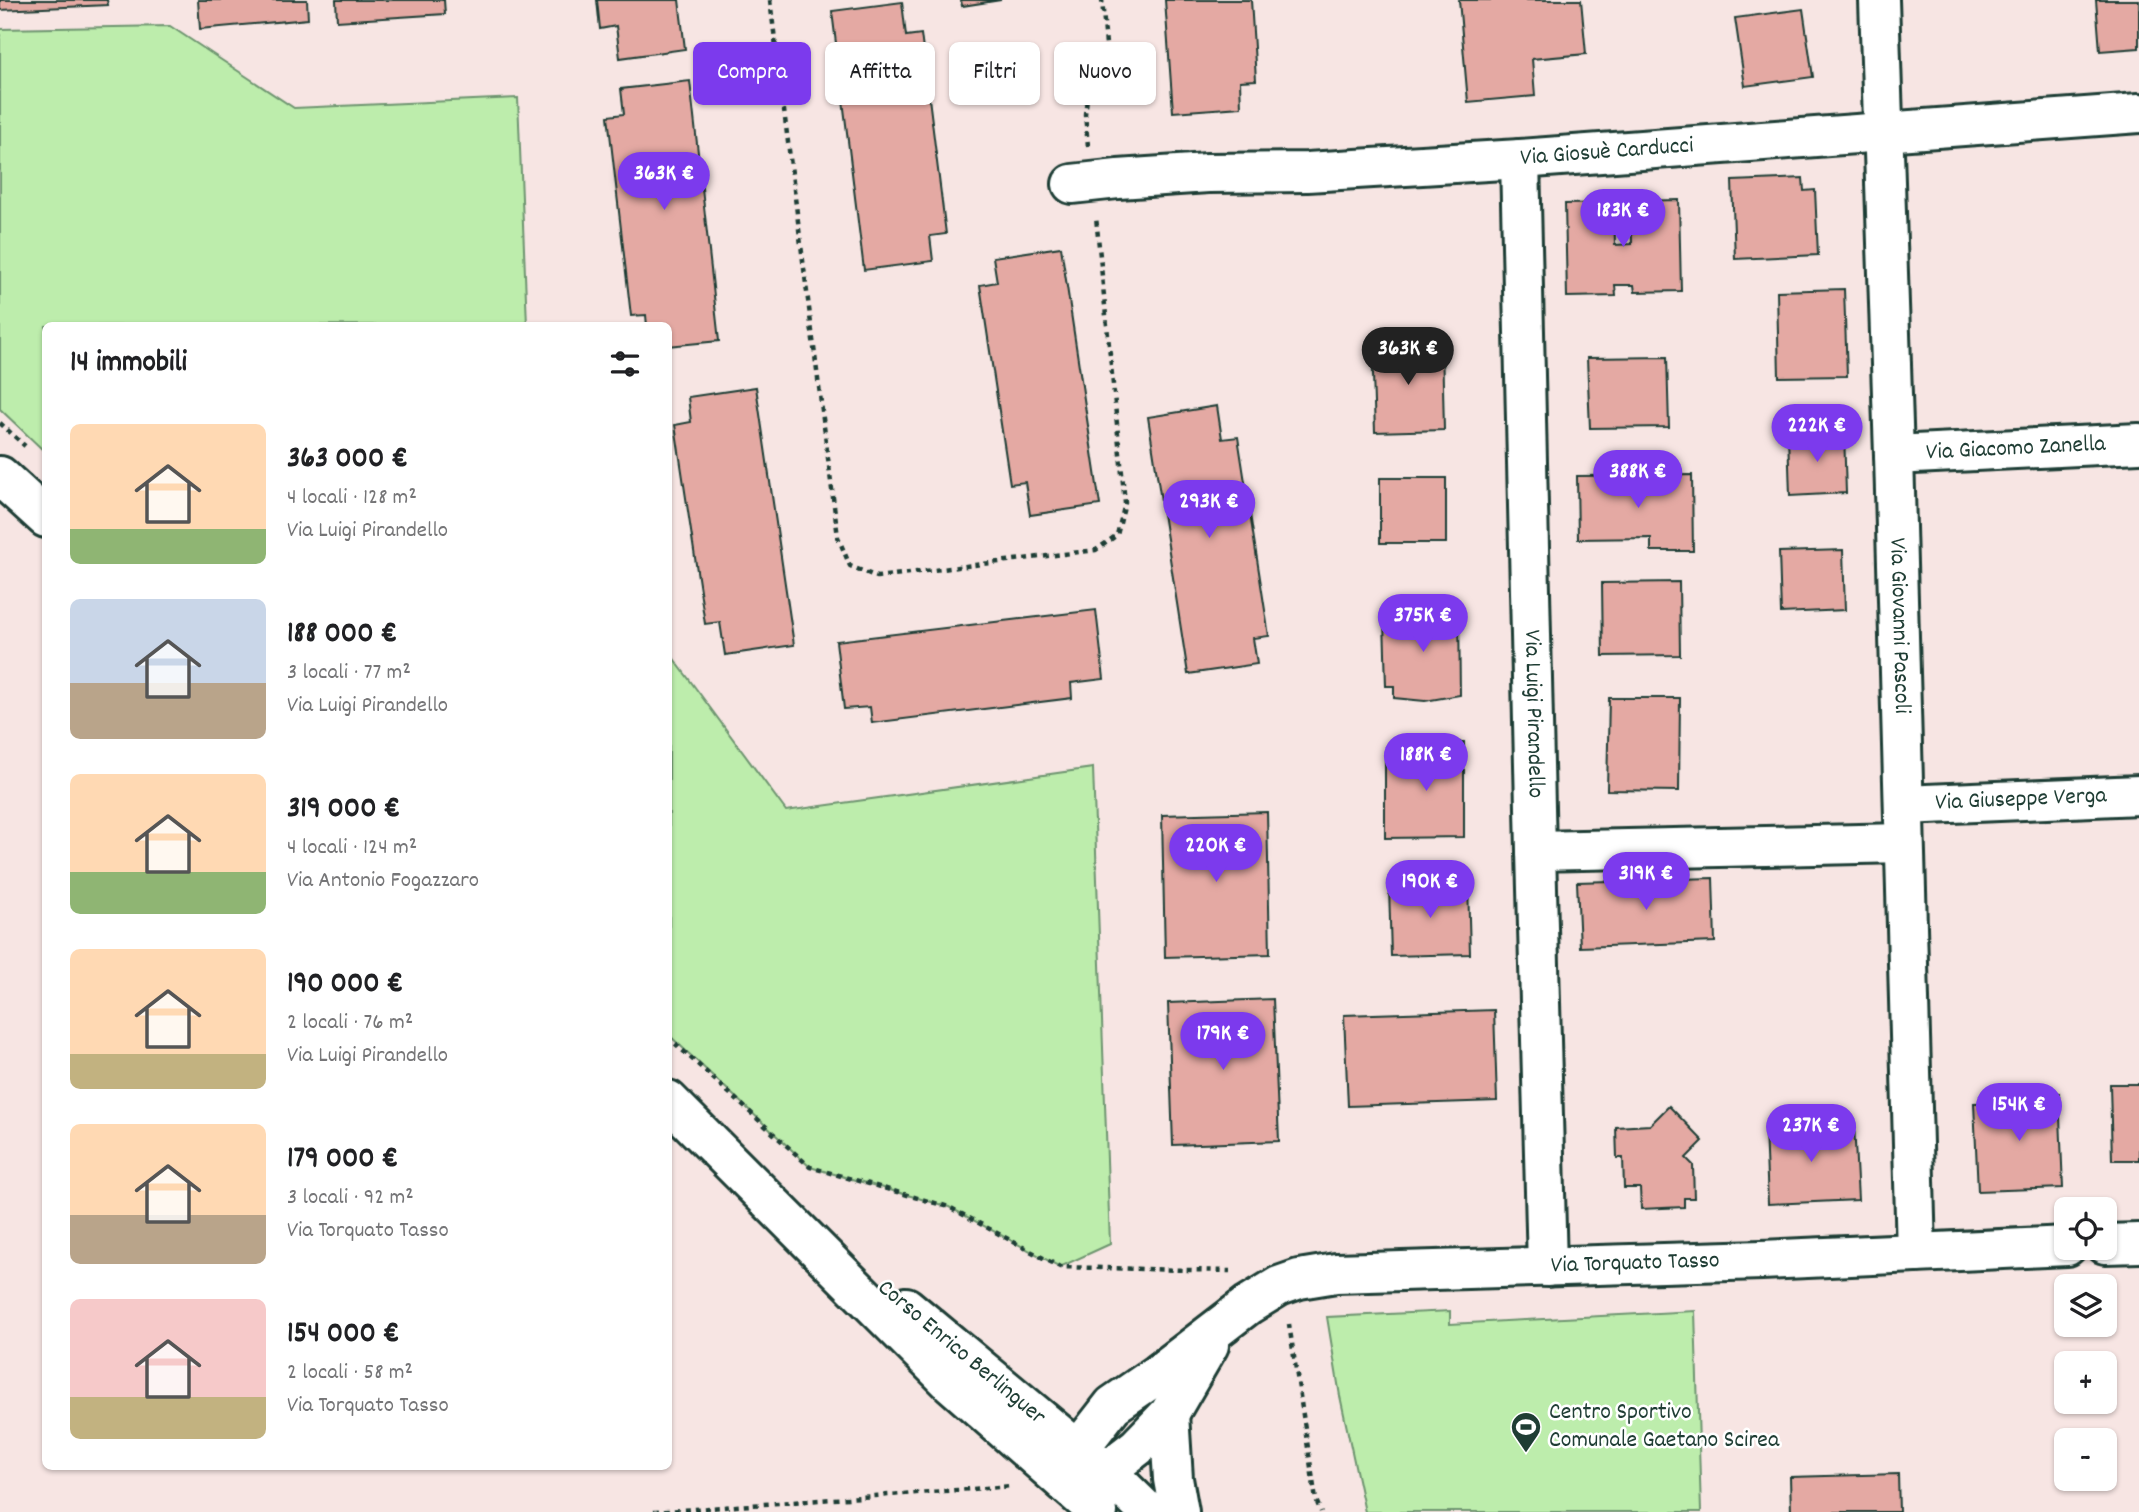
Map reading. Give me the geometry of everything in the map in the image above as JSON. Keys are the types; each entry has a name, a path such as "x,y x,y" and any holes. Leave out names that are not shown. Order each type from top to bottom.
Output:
{"street":[{"name":"Via Giovanni Pascoli","path":"1880,0 1916,1253"},
{"name":"Via Giosuè Carducci","path":"1082,183 1208,173 1307,172 1520,159 2139,113"},
{"name":"Via Luigi Pirandello","path":"1520,159 1547,1267"},
{"name":"Via Giacomo Zanella","path":"1894,455 2139,443"},
{"path":"0,476 42,514"},
{"name":"Via Giuseppe Verga","path":"1903,804 2139,795"},
{"path":"1536,852 1904,843"},
{"name":"Corso Enrico Berlinguer","path":"672,1104 952,1384 1083,1467 1148,1512"},
{"name":"Corso Enrico Berlinguer","path":"769,1201 844,1255 1022,1404 1083,1467 1098,1512"},
{"path":"2117,1244 2139,1243"},
{"name":"Via Torquato Tasso","path":"1022,1404 1077,1409 1113,1405 1248,1305 1279,1286 1299,1279 1336,1273 2054,1247"},
{"name":"Via Torquato Tasso","path":"1083,1467 1137,1447 1169,1413 1219,1328"},
{"name":"Via Torquato Tasso","path":"1083,1467 1113,1405"},
{"path":"1169,1413 1172,1479 1179,1512"}],"path":[{"path":"770,0 838,537 850,566 877,577 1096,550 1117,535 1125,503 1082,183 1087,99 1101,84 1108,67 1102,0"},
{"path":"672,1041 810,1167 949,1207 1060,1267 1230,1271"},
{"path":"1279,1286 1291,1334 1316,1500 1321,1512"},
{"path":"654,1512 1083,1467"}],"green space":[{"path":"170,26 294,108 518,98 527,322 42,322 42,449 0,409 0,29"},
{"path":"672,656 786,811 1093,768 1110,1244 1060,1267 949,1207 810,1167 672,1038"},
{"name":"Centro Sportivo Comunale Gaetano Scirea","path":"1450,1311 1450,1324 1695,1311 1701,1512 1365,1512 1340,1396 1327,1317"}],"building":[{"path":"0,0 107,0 108,5 0,10"},
{"path":"198,0 307,0 308,19 200,29"},
{"path":"336,0 444,0 445,14 337,21"},
{"path":"597,0 679,0 685,49 620,58 616,26 600,29"},
{"path":"961,0 1001,0 962,6"},
{"path":"1165,0 1251,0 1256,80 1240,81 1241,107 1173,112"},
{"path":"1459,0 1581,0 1586,54 1532,59 1535,96 1468,102"},
{"path":"2096,0 2139,0 2139,48 2100,51"},
{"path":"902,2 906,36 921,34 922,42 836,42 832,11"},
{"path":"1803,9 1813,77 1745,86 1735,18"},
{"path":"690,81 719,341 672,346 672,322 647,322 646,315 631,316 608,116 624,114 621,89"},
{"path":"844,105 930,105 946,234 930,236 933,261 864,270"},
{"path":"1803,178 1804,191 1815,190 1818,255 1735,259 1732,181"},
{"path":"1679,200 1681,291 1635,292 1634,285 1615,285 1616,296 1567,297 1565,204 1614,203 1615,245 1632,244 1631,201"},
{"path":"1061,247 1100,505 1030,515 1025,482 1010,484 980,285 997,282 993,257"},
{"path":"1844,289 1847,376 1779,377 1777,291"},
{"path":"1442,343 1444,430 1375,432 1372,345"},
{"path":"1667,357 1669,427 1590,428 1587,358"},
{"path":"756,387 794,645 725,655 720,622 705,624 675,425 691,422 688,397"},
{"path":"1217,406 1222,439 1238,437 1269,636 1253,638 1257,664 1188,674 1148,417"},
{"path":"1844,433 1846,493 1790,496 1788,434"},
{"path":"1692,475 1693,551 1651,551 1651,538 1578,539 1577,476"},
{"path":"1380,478 1446,478 1446,543 1380,543"},
{"path":"1843,550 1845,610 1781,613 1779,552"},
{"path":"1679,582 1680,655 1603,656 1602,583"},
{"path":"1421,608 1459,610 1460,695 1425,701 1394,698 1394,686 1386,686 1384,620 1400,619 1400,611"},
{"path":"1096,610 1104,679 1071,683 1072,698 872,723 870,707 844,709 836,641"},
{"path":"1609,698 1680,698 1679,791 1607,790"},
{"path":"1418,742 1464,742 1464,837 1385,838 1385,761 1418,760"},
{"path":"1267,812 1270,954 1165,957 1162,815"},
{"path":"1713,878 1715,942 1580,947 1577,882"},
{"path":"1468,884 1470,954 1391,956 1389,886"},
{"path":"1273,999 1279,1141 1173,1145 1168,1003"},
{"path":"1494,1010 1497,1101 1348,1106 1344,1015"},
{"path":"2110,1084 2139,1084 2139,1160 2112,1160"},
{"path":"2059,1093 2063,1188 1978,1191 1974,1103 2005,1102 2005,1095"},
{"path":"1669,1106 1703,1141 1686,1158 1693,1165 1694,1198 1684,1198 1684,1207 1641,1209 1640,1188 1624,1188 1623,1158 1617,1158 1616,1127 1650,1125"},
{"path":"1854,1124 1858,1200 1768,1204 1765,1128"},
{"path":"1898,1474 1899,1512 1791,1512 1790,1477"}],"place":[{"name":"Centro Sportivo Comunale Gaetano Scirea","path":"1526,1454"}]}
